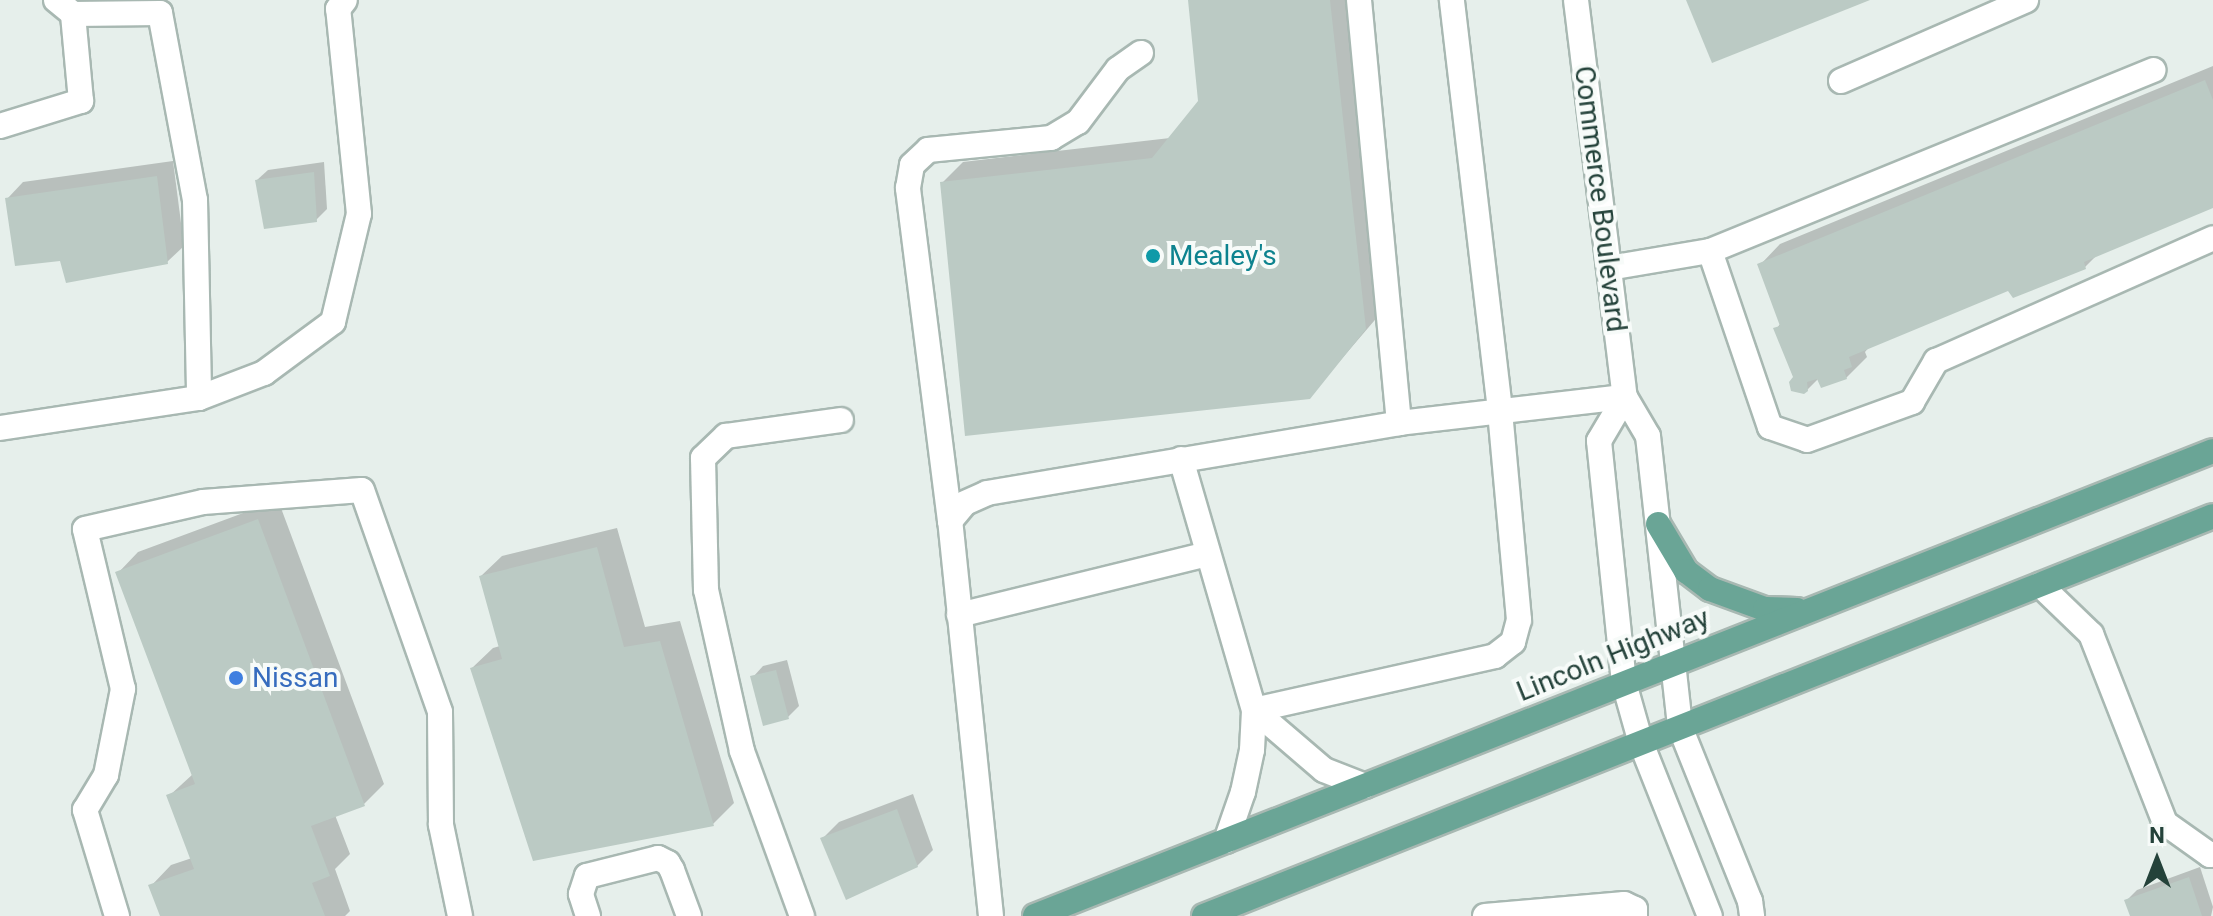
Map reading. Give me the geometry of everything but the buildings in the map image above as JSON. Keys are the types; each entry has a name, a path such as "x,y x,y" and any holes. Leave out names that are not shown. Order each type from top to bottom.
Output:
{"main road":[{"name":"Lincoln Highway","path":"1035,916 2213,451"},
{"path":"1204,916 2213,516"},
{"path":"1658,524 1686,571 1710,589 1765,609 1807,611"}],"street":[{"path":"0,428 199,398 264,373 333,322 359,214 338,9 345,0"},
{"path":"1359,0 1399,423"},
{"path":"1254,710 1495,656 1513,642 1519,620 1500,410 1452,0"},
{"name":"Commerce Boulevard","path":"1576,0 1625,397 1648,436 1680,727 1750,901 1752,916"},
{"path":"1841,81 2026,0"},
{"path":"0,126 81,101 64,7 160,6 195,200 199,398"},
{"path":"991,916 950,521 908,188 912,165 928,150 1051,138 1078,122 1118,69 1141,53"},
{"path":"1609,268 1710,251 2154,70"},
{"path":"1710,251 1770,427 1807,440 1912,402 1936,361 2213,238"},
{"path":"950,521 965,503 987,493 1399,423 1625,397"},
{"path":"1625,397 1599,441 1624,683 1641,743 1710,916"},
{"path":"802,916 742,751 706,590 703,458 726,436 841,420"},
{"path":"1181,459 1254,710 1252,750 1243,792 1226,841"},
{"path":"117,916 85,810 106,775 123,689 85,529 203,502 362,490 440,712 441,825 460,916"},
{"path":"959,615 1208,554"},
{"path":"2040,585 2091,634 2165,823 2210,855 2213,854"},
{"path":"1254,710 1324,770 1365,786"},
{"path":"588,916 581,894 587,876 658,858 668,863 672,870 689,916"},
{"path":"1485,916 1624,904 1635,909 1635,916"}],"place":[{"name":"Mealey's","path":"1153,256"},
{"name":"Nissan","path":"236,678"}]}
